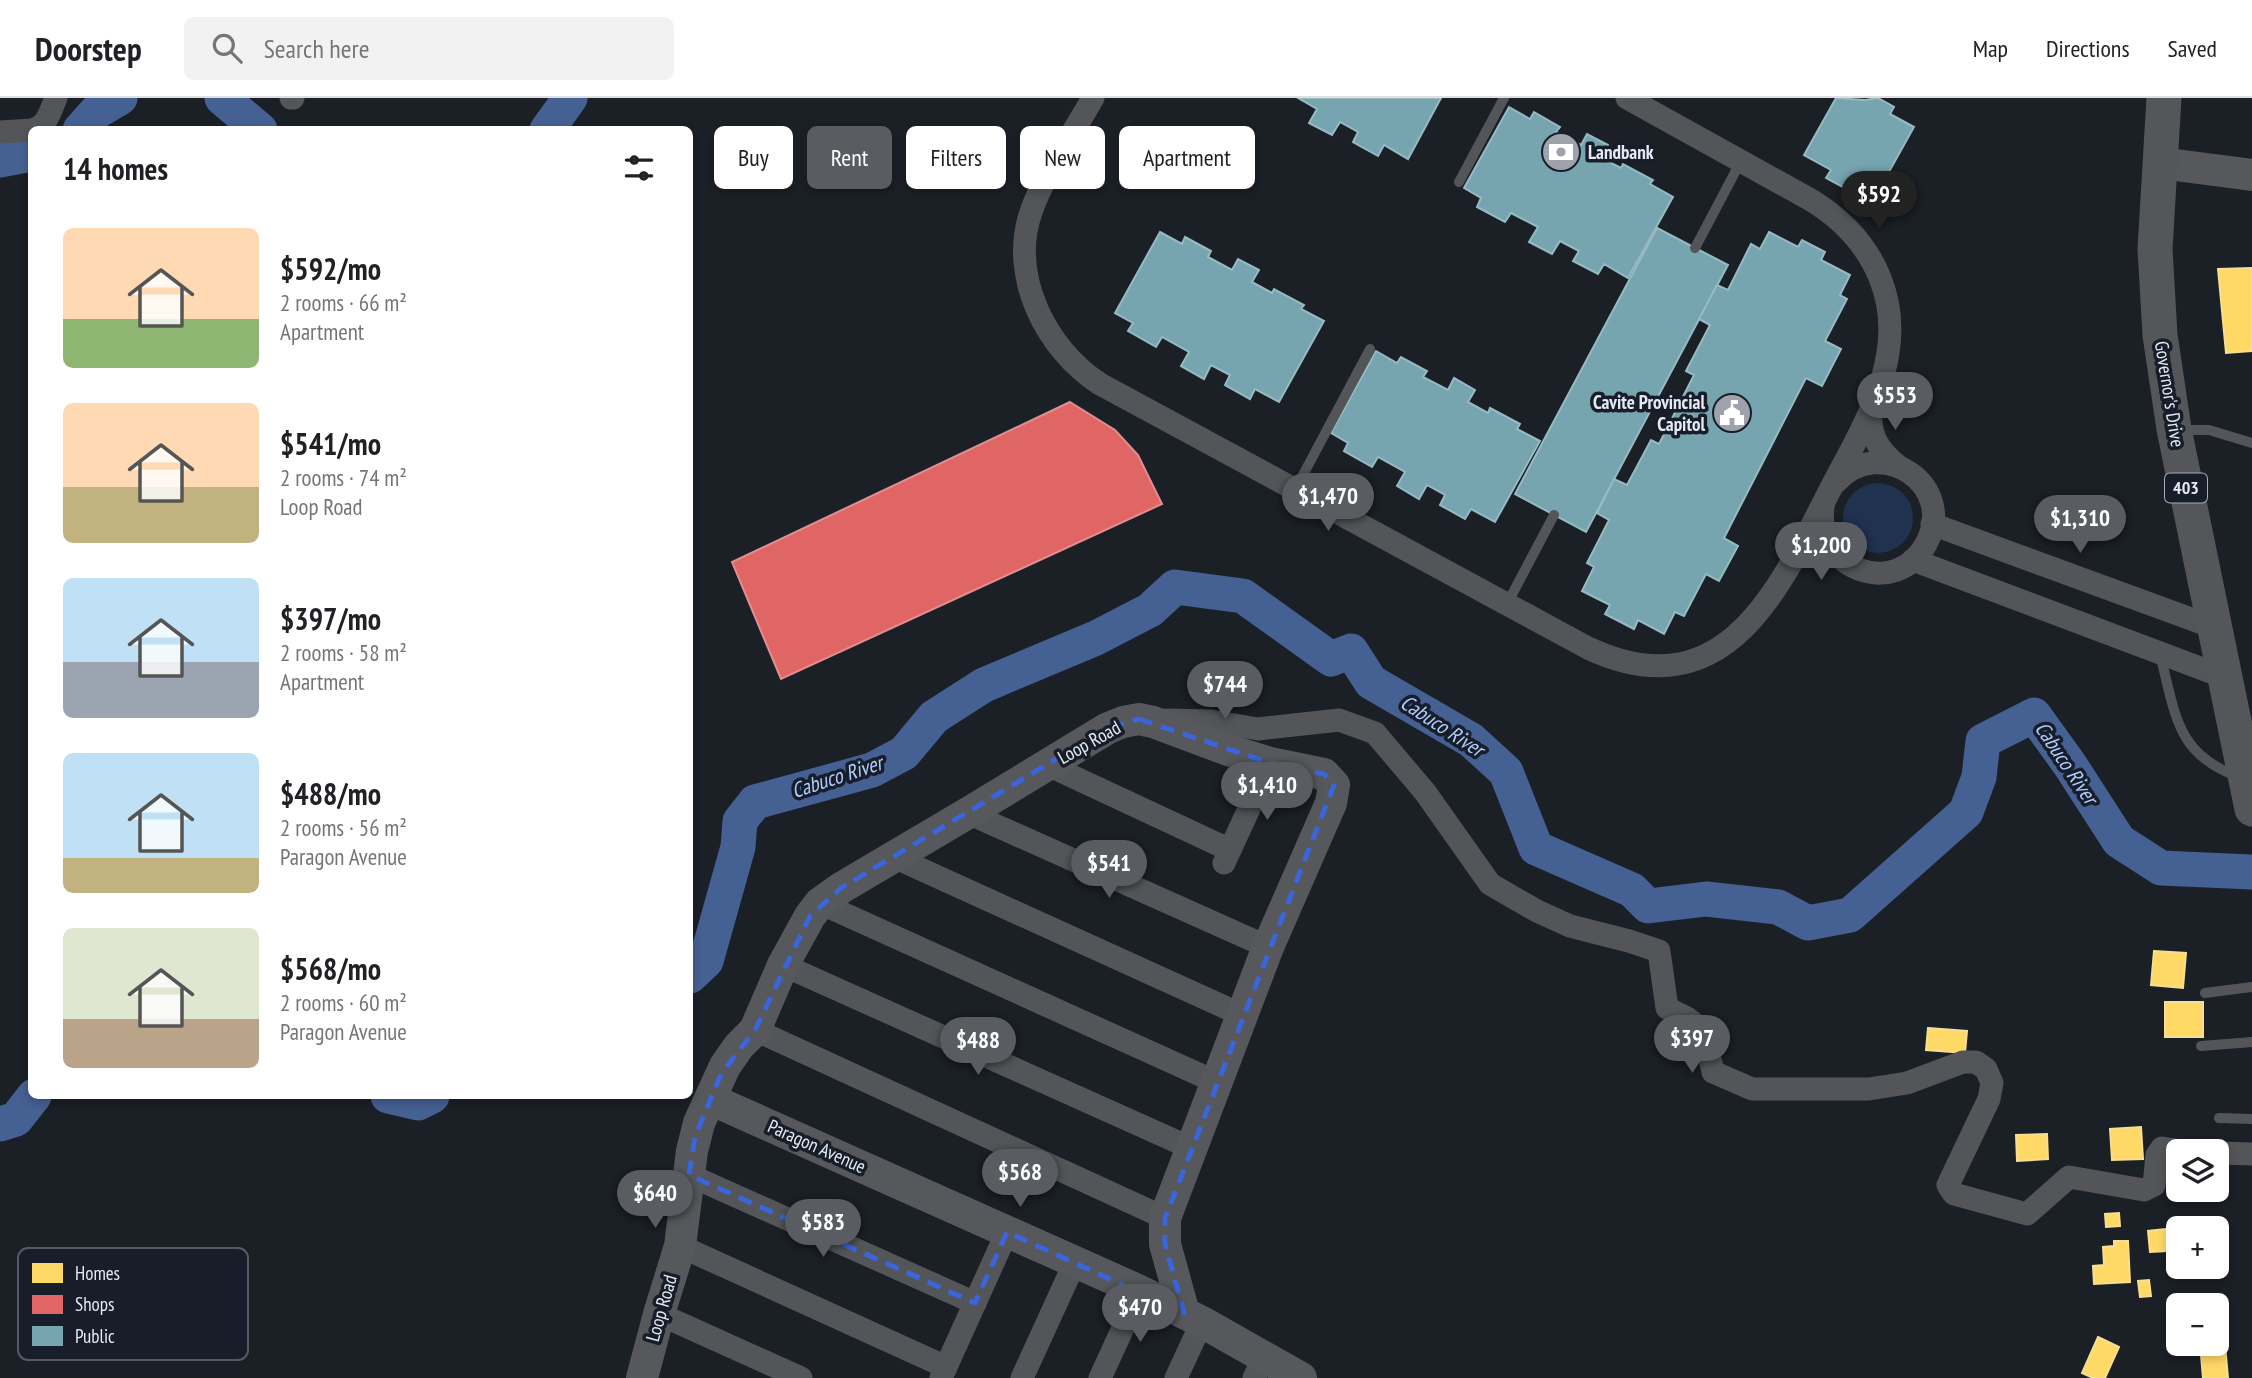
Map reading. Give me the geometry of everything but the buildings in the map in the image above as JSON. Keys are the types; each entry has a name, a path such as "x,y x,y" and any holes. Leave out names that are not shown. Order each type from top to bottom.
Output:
{"main road":[{"name":"Governor's Drive","path":"2164,98 2155,275 2160,335 2174,429 2249,794"}],"street":[{"path":"35,126 40,98"},
{"path":"39,126 47,121 56,98"},
{"path":"1093,98 1040,191 1027,225 1026,263 1032,294 1043,324 1061,352 1086,376 1601,655 1633,663 1668,665 1706,656 1745,629 1789,570 1874,402"},
{"path":"1628,98 1811,200 1836,217 1857,238 1876,266 1887,297 1891,325 1889,356 1870,416 1874,438 1881,450 1898,466 1913,475 1925,489 1932,505 1933,524 1926,544 1902,567 1882,573 1862,571 1835,553 1825,536 1822,523 1828,495 1844,473 1861,465 1879,462 1898,466"},
{"path":"0,132 28,130"},
{"path":"2160,163 2252,175"},
{"path":"1933,524 2213,627"},
{"path":"1913,559 2224,677"},
{"path":"1789,570 1813,560 1850,565"},
{"path":"1139,719 1211,721 1258,729 1339,720 1375,733 1425,792 1490,884 1570,926 1659,951 1667,1008 1687,1018 1710,1036 1709,1054 1713,1072 1752,1089 1869,1089 1907,1083 1963,1062 1976,1062 1986,1069 1992,1083 1989,1099 1948,1185 1954,1194 2027,1214 2069,1177 2144,1190 2154,1185 2157,1155 2162,1148 2166,1149"},
{"name":"Loop Road","path":"642,1378 680,1247 695,1137 710,1098 732,1055 755,1030 783,965 800,932 820,903 1108,728 1139,719 1270,763 1324,774 1332,780 1335,790 1268,947 1165,1218 1165,1244 1193,1318"},
{"path":"1048,765 1227,857 1270,763"},
{"path":"968,813 1268,947"},
{"path":"894,857 1242,1015"},
{"path":"820,903 1216,1082"},
{"path":"783,965 1191,1148"},
{"path":"755,1030 1165,1218"},
{"name":"Paragon Avenue","path":"710,1098 1193,1318 1259,1368 1301,1378"},
{"path":"2229,1153 2252,1154"},
{"path":"689,1175 975,1303"},
{"path":"680,1247 944,1373 1007,1232"},
{"path":"1022,1378 1074,1262"},
{"path":"1100,1378 1140,1292"},
{"path":"659,1314 800,1378"},
{"path":"1176,1378 1193,1318"}],"lane":[{"path":"1459,182 1504,98"},
{"path":"1695,248 1741,161"},
{"path":"1295,491 1370,349"},
{"path":"2174,429 2209,430 2252,443"},
{"path":"1507,604 1554,515"},
{"path":"2159,652 2176,714 2189,745 2210,765 2249,794"},
{"path":"2205,993 2252,987"},
{"path":"2201,1046 2252,1042"},
{"path":"2220,1118 2252,1119"}],"highlighted area":[{"path":"1139,719 1270,763 1324,774 1334,785 1165,1218 1165,1244 1184,1313 1007,1232 975,1303 689,1175 695,1137 721,1074 755,1030 810,916 841,888 1108,728"}],"shaded area":[{"path":"1885,483 1898,489 1907,498 1911,504 1911,532 1903,543 1892,551 1871,553 1853,543 1845,532 1843,511 1853,493 1864,485"}],"waterway":[{"path":"84,126 96,112 120,98"},
{"path":"222,98 255,126"},
{"path":"550,126 570,98"},
{"path":"0,160 28,155"},
{"name":"Cabuco River","path":"693,973 706,961 738,847 740,821 755,802 872,770 904,753 934,717 984,685 1096,638 1150,610 1175,587 1243,596 1331,659 1351,651 1371,682 1471,740 1506,772 1536,848 1632,890 1648,906 1706,899 1778,907 1808,923 1850,915 1966,812 1979,777 1983,741 2034,715 2119,841 2161,868 2252,872"},
{"name":"Cabuco River","path":"0,1124 16,1119 32,1099"},
{"name":"Cabuco River","path":"401,1099 418,1103 426,1099"}],"place":[{"name":"Landbank","path":"1561,152"},
{"name":"Cavite Provincial Capitol","path":"1732,413"}]}
